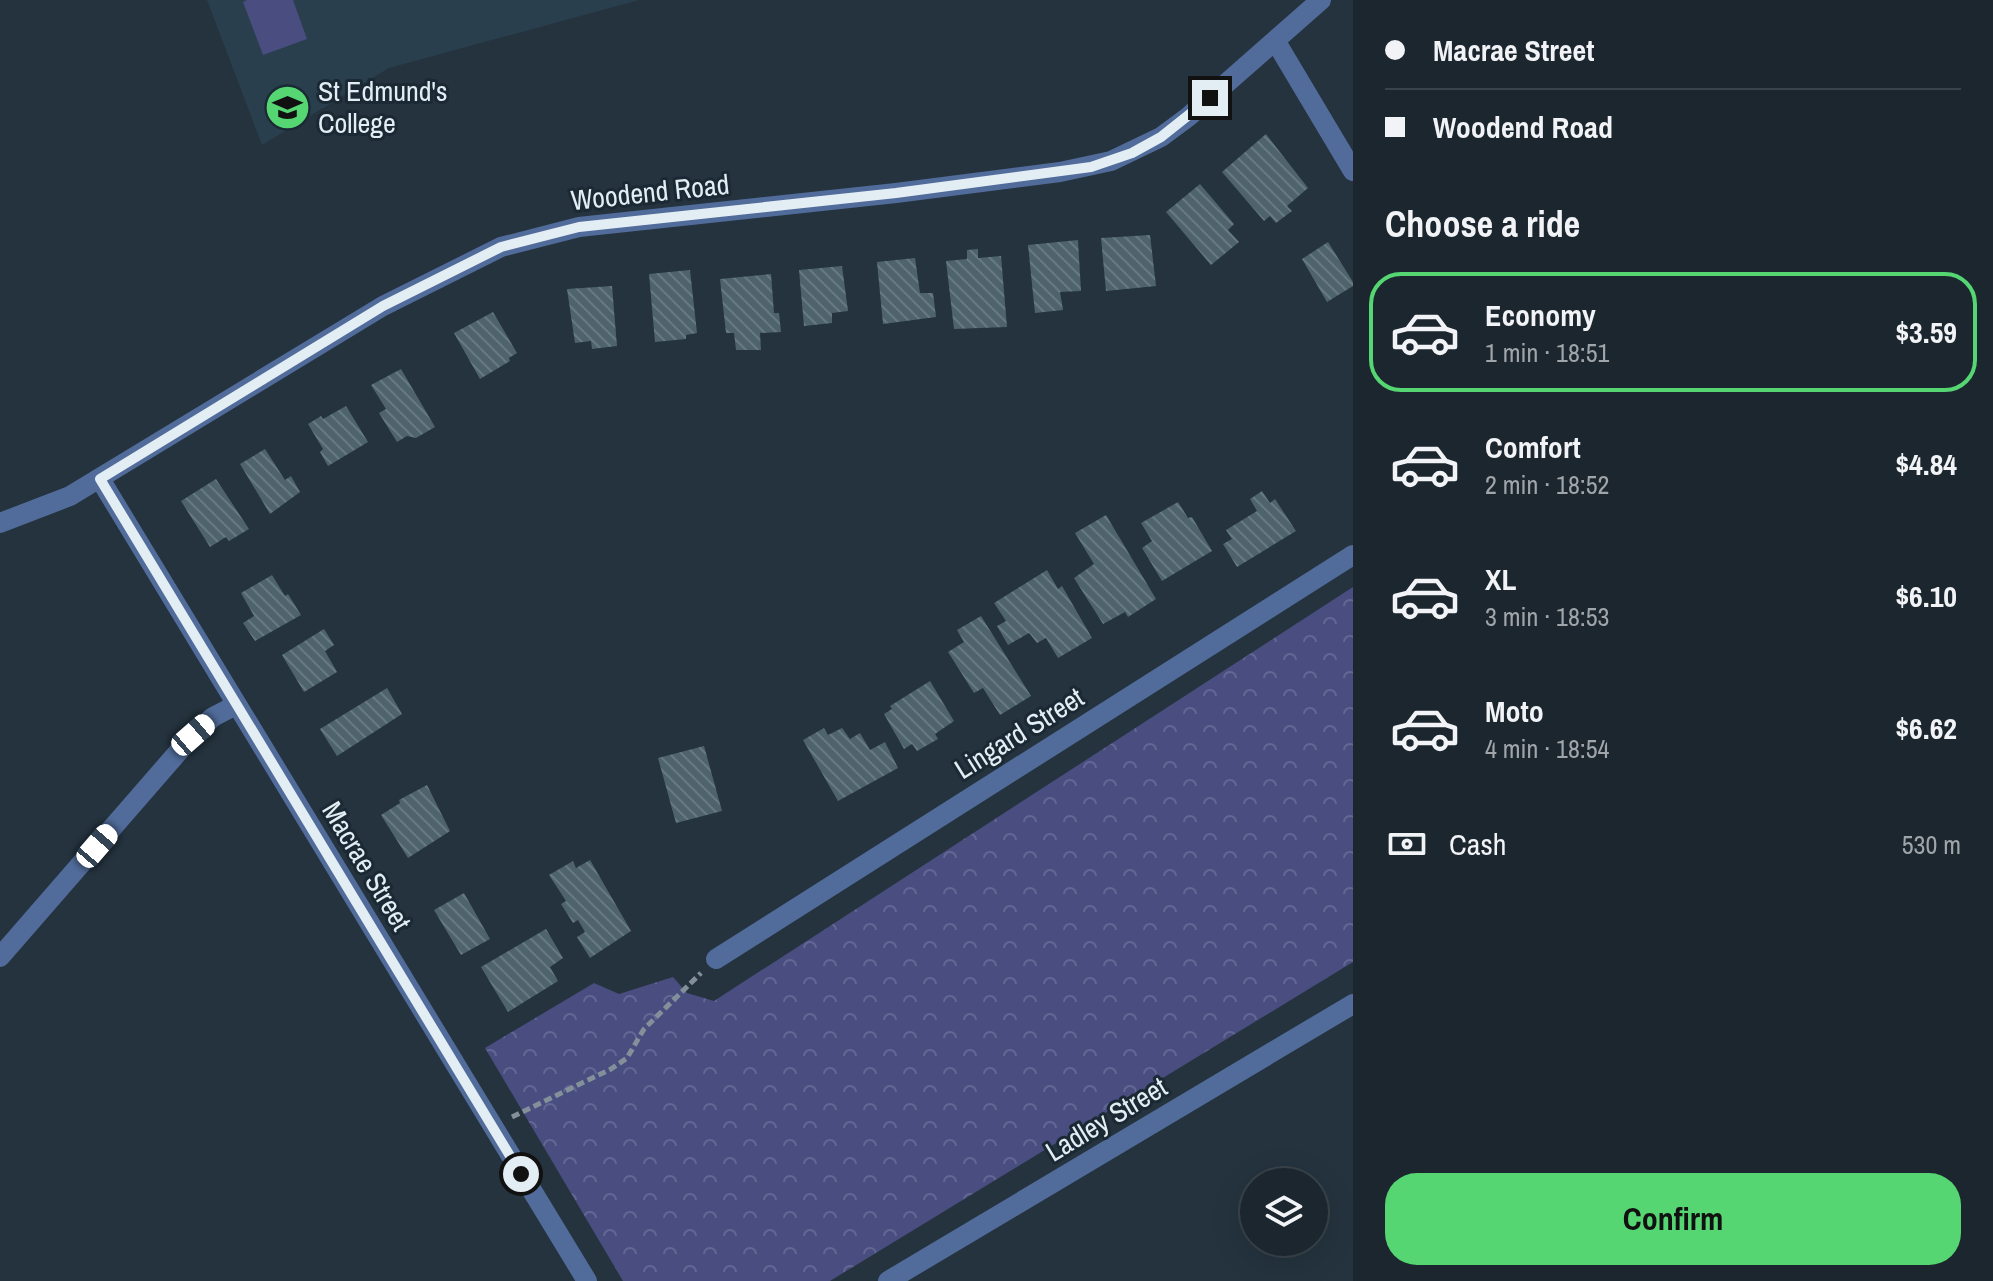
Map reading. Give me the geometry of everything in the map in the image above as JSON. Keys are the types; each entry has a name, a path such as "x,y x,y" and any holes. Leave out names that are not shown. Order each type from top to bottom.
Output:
{"street":[{"name":"Woodend Road","path":"0,523 70,496 383,306 501,247 579,227 896,193 1091,167 1132,153 1161,137 1276,42 1321,0"},
{"path":"1276,42 1353,171"},
{"name":"Macrae Street","path":"100,479 587,1281"},
{"name":"Lingard Street","path":"716,959 1353,555"},
{"path":"0,957 193,735 213,717 236,705"},
{"name":"Ladley Street","path":"888,1281 1353,1004"}],"path":[{"path":"489,1120 510,1118 545,1103 627,1058 644,1029 716,959"}],"shaded area":[{"name":"St Edmund's College","path":"207,0 639,0 389,68 262,145"}],"green space":[{"path":"293,0 307,39 263,55 243,2"},
{"path":"1353,587 1353,962 830,1281 623,1281 485,1048 594,983 619,994 673,977 687,993 714,1001"}],"building":[{"path":"1266,134 1308,188 1287,206 1292,211 1276,223 1270,216 1264,221 1222,172"},
{"path":"1200,184 1234,224 1228,230 1239,242 1211,265 1166,212"},
{"path":"1150,235 1156,286 1106,291 1101,238"},
{"path":"1078,240 1081,291 1060,292 1063,310 1035,313 1028,245"},
{"path":"1328,242 1353,286 1327,302 1302,259"},
{"path":"978,249 978,258 1001,256 1007,327 954,329 946,261 967,259 967,250"},
{"path":"915,258 920,293 933,293 936,317 883,324 877,262"},
{"path":"842,266 848,311 832,313 832,323 804,326 799,270"},
{"path":"690,270 697,333 686,335 686,339 655,342 649,274"},
{"path":"771,274 774,313 779,313 781,332 760,333 761,350 736,350 734,333 726,333 720,279"},
{"path":"612,286 617,346 592,349 591,341 575,343 567,289"},
{"path":"493,312 517,353 509,358 510,361 480,379 454,333"},
{"path":"401,369 435,427 416,438 407,436 397,442 379,413 386,409 371,385"},
{"path":"346,406 368,442 328,466 320,452 323,449 308,424"},
{"path":"265,449 285,480 291,476 300,492 270,514 240,464"},
{"path":"216,479 249,529 229,541 226,537 210,547 181,501"},
{"path":"1262,491 1270,503 1275,499 1296,531 1237,567 1223,544 1232,539 1226,530 1257,511 1250,499"},
{"path":"1178,502 1188,518 1192,517 1212,551 1162,581 1142,548 1152,541 1141,523"},
{"path":"1106,515 1156,599 1128,617 1125,612 1103,624 1074,578 1094,564 1075,533"},
{"path":"1047,570 1058,589 1062,586 1092,638 1058,658 1046,638 1037,643 1029,633 1008,645 997,626 1006,621 994,603"},
{"path":"272,575 301,615 255,641 243,623 254,616 241,593"},
{"path":"981,616 1031,696 1000,715 983,688 974,693 948,652 964,642 957,630"},
{"path":"324,629 334,645 325,651 337,672 304,692 282,655"},
{"path":"930,681 954,721 935,734 938,739 917,751 912,744 904,749 884,714 892,709 890,706"},
{"path":"387,688 402,714 337,756 320,729"},
{"path":"824,728 828,735 842,728 850,739 860,733 870,750 885,742 898,768 838,801 803,740"},
{"path":"704,746 722,811 676,823 658,758"},
{"path":"427,785 450,831 408,858 381,815 400,803 399,800"},
{"path":"590,860 631,931 590,958 577,937 585,932 578,920 573,923 561,904 566,901 549,875 573,861 576,868"},
{"path":"464,893 490,939 461,955 434,910"},
{"path":"546,929 563,958 550,967 558,981 508,1012 481,967"}],"place":[{"name":"St Edmund's College","path":"287,107"}],"route":[{"path":"521,1174 100,479 383,306 501,247 579,227 896,193 1091,167 1132,153 1161,137 1210,98"}]}
